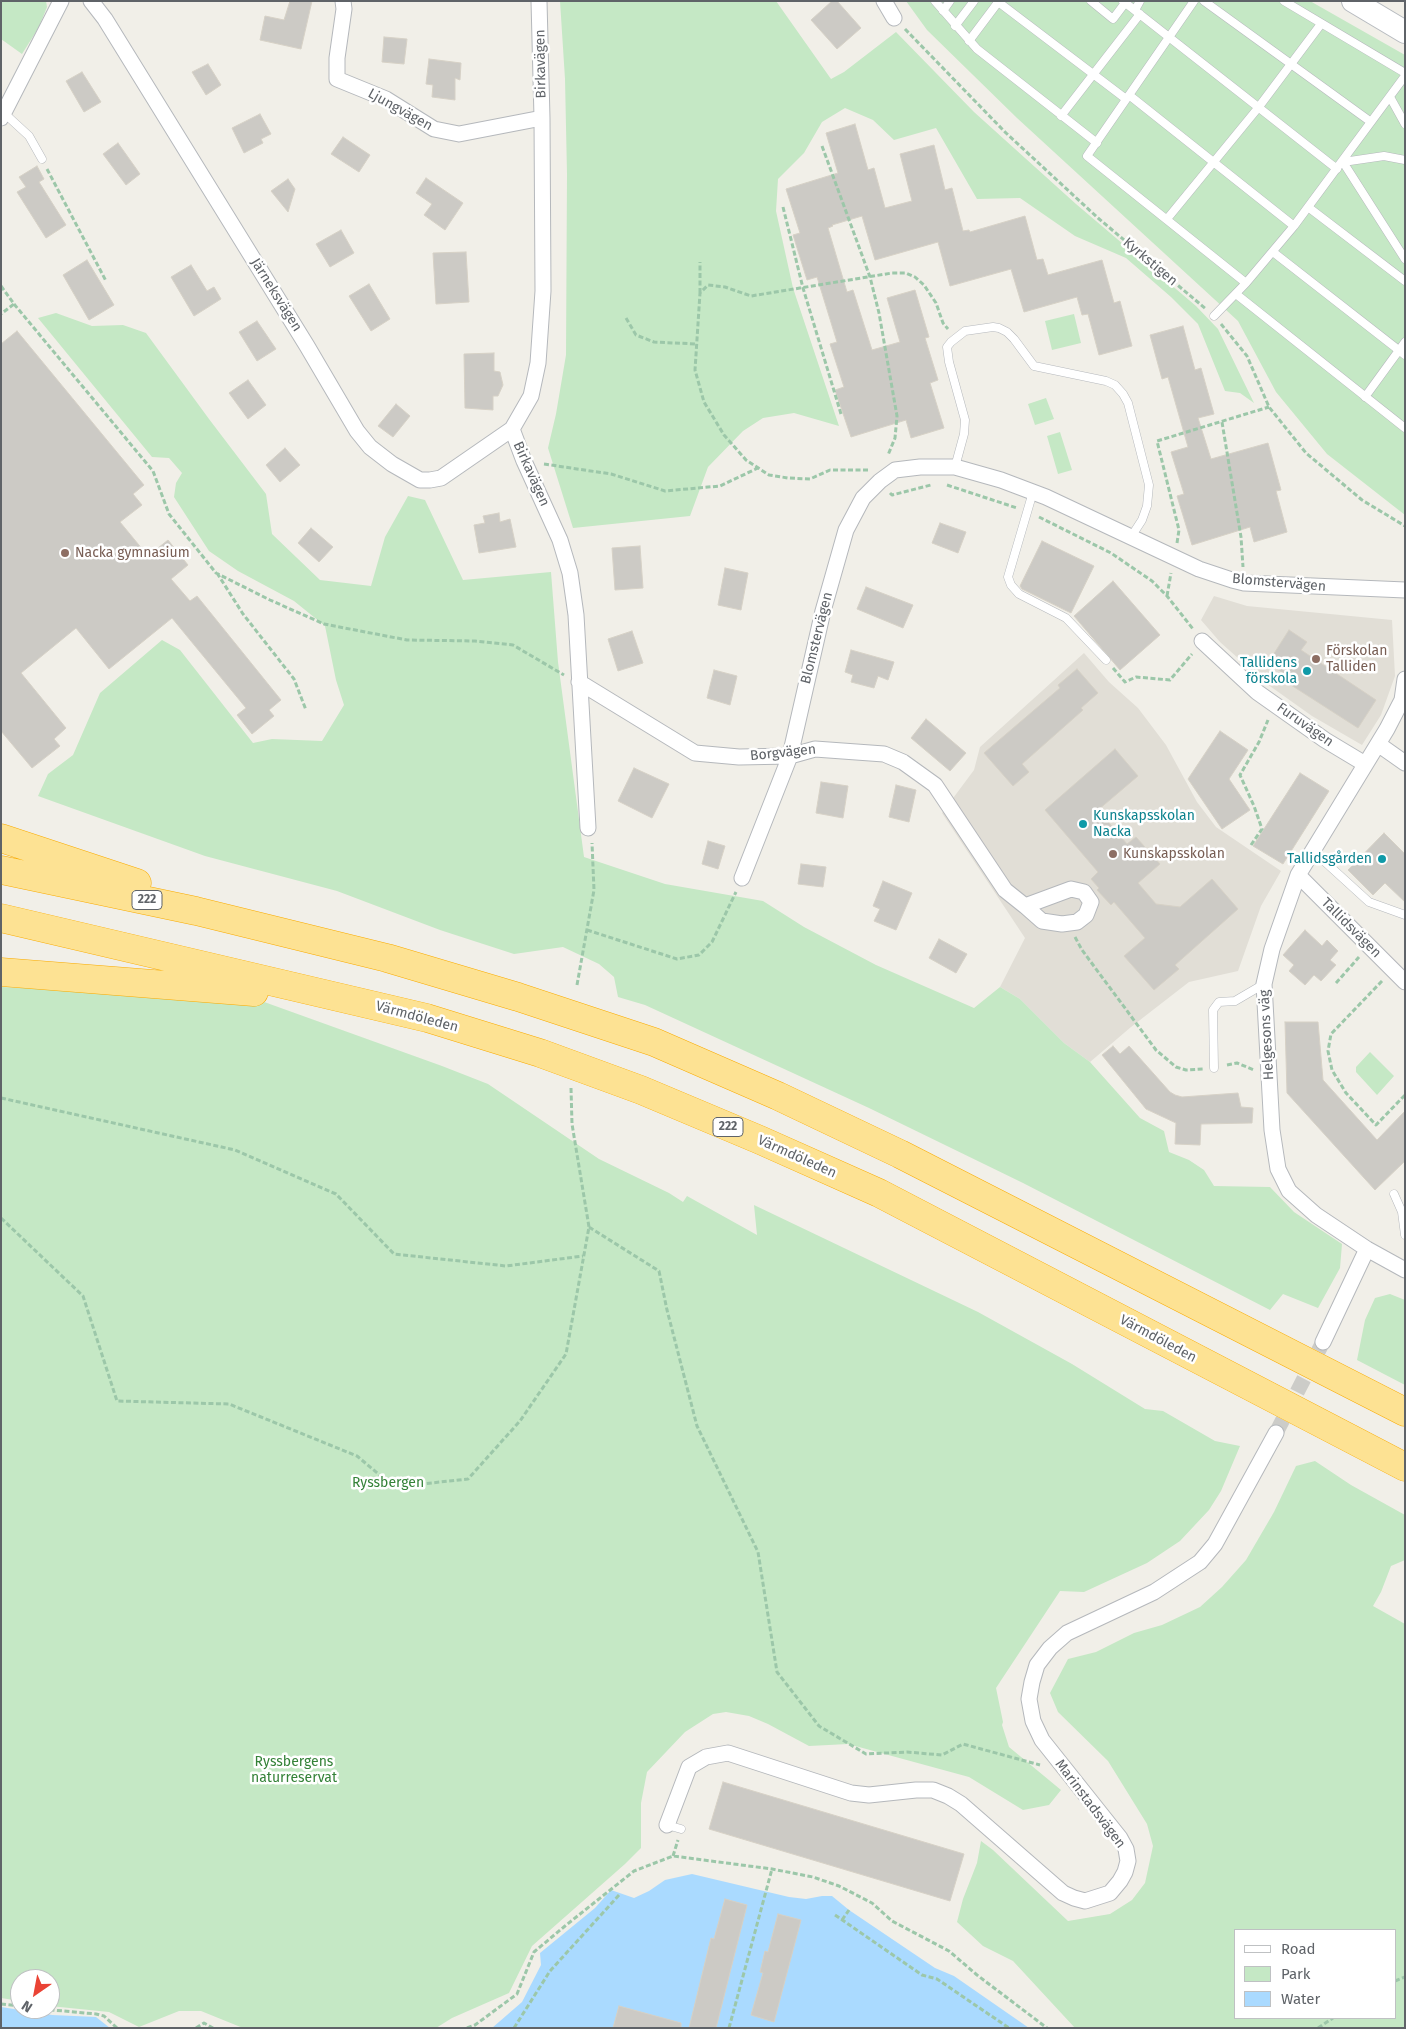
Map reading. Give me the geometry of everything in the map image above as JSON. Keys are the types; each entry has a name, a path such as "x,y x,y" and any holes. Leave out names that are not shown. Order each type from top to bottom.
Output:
{"highway":[{"path":"1,838 292,935"},
{"name":"222","path":"1,870 196,911 395,960 654,1042 778,1096 900,1154 1405,1412"},
{"name":"Värmdöleden","path":"1,918 434,1020 540,1053 641,1090 879,1193 1405,1467"},
{"path":"1,972 339,998"}],"main road":[{"path":"1353,1 1405,32"}],"street":[{"path":"2,116 62,1"},
{"name":"Järneksvägen","path":"92,1 307,346 357,431 370,447 408,475 420,480 430,480 441,478 512,430"},
{"name":"Ljungvägen","path":"343,1 344,9 337,58 337,79 386,99 434,130 459,134 542,118"},
{"name":"Birkavägen","path":"538,1 542,118 543,291 538,363 532,396 512,430 560,540 570,573 576,615 588,828"},
{"path":"884,1 894,18"},
{"name":"Blomstervägen","path":"742,878 790,756 823,611 846,530 863,498 880,480 895,470 920,467 955,467 1001,480 1033,492 1174,558 1220,577 1244,583 1405,590"},
{"name":"Furuvägen","path":"1202,641 1257,692 1326,740 1366,764"},
{"name":"Helgesons väg","path":"1405,679 1402,700 1378,744 1298,875 1272,949 1264,984 1272,1130 1278,1169 1290,1190 1316,1215 1367,1249 1405,1270"},
{"name":"Borgvägen","path":"579,682 695,753 739,757 790,756 815,749 884,754 903,762 935,786 1005,890 1042,921 1067,923"},
{"path":"1378,744 1405,764"},
{"name":"Tallidsvägen","path":"1298,875 1405,982"},
{"path":"1025,906 1071,889 1084,892 1091,902 1086,915 1078,922 1067,923"},
{"path":"1323,1342 1367,1249"},
{"name":"Marinstadsvägen","path":"674,1827 689,1767 706,1757 728,1753 851,1793 869,1795 933,1790 961,1804 1064,1893 1074,1898 1085,1900 1098,1898 1110,1893 1120,1882 1128,1861 1126,1849 1120,1838 1042,1740 1032,1720 1029,1699 1037,1665 1050,1648 1067,1633 1154,1592 1200,1562 1215,1544 1276,1433"}],"lane":[{"path":"935,1 977,49 1097,143"},
{"path":"943,11 950,1"},
{"path":"955,26 974,1"},
{"path":"1091,1 1113,18 1124,2 1170,36 1337,169"},
{"path":"1061,116 1094,75 1137,12 1140,1"},
{"path":"1194,1 1087,156 1246,282"},
{"path":"1204,1 1371,122"},
{"path":"1214,316 1236,294 1294,226 1343,162 1405,75 1284,1"},
{"path":"969,41 998,2 1094,75 1128,97 1294,226"},
{"path":"1167,219 1258,108 1321,24"},
{"path":"1390,97 1405,124"},
{"path":"2,116 29,136 42,159"},
{"path":"1343,162 1384,156 1405,160"},
{"path":"1343,162 1405,258"},
{"path":"1308,207 1405,281"},
{"path":"1273,252 1402,353"},
{"path":"1236,294 1405,428"},
{"path":"955,467 964,434 965,420 947,348 956,337 965,331 981,328 999,328 1007,332 1014,339 1034,366 1106,380 1116,385 1123,394 1128,403 1149,484 1147,506 1142,520 1131,537"},
{"path":"1365,397 1402,353 1405,342"},
{"path":"1033,492 1008,577 1011,585 1019,594 1066,618 1106,660"},
{"path":"1313,851 1369,902 1405,915"},
{"path":"1214,1068 1213,1010 1219,1002 1235,1001 1264,984"},
{"path":"1394,1194 1402,1212 1405,1235"}],"path":[{"name":"Kyrkstigen","path":"894,18 1006,133 1098,218 1214,316 1247,356 1270,407 1306,453 1362,500 1405,526"},
{"path":"822,146 870,277 879,313 897,416 895,438 887,457"},
{"path":"42,159 106,282"},
{"path":"783,207 804,288 841,414"},
{"path":"700,262 700,293 694,370 704,402 724,435 746,460 769,475 788,478 810,479 830,470 872,470 892,495 940,482 1027,512 1111,553 1152,581 1167,596 1202,641"},
{"path":"700,293 708,285 725,287 751,296 892,273 906,273 915,277 924,285 936,303 943,324 956,337"},
{"path":"1,286 153,471 169,514 216,573 243,614 294,679 306,710"},
{"path":"1,314 14,304"},
{"path":"626,318 636,335 654,342 696,344"},
{"path":"1167,596 1179,530 1157,442 1270,407"},
{"path":"1222,422 1241,536 1244,583"},
{"path":"524,461 611,474 665,491 720,486 758,468"},
{"path":"216,573 324,624 407,640 475,641 513,645 552,670 579,682"},
{"path":"1106,660 1125,682 1136,677 1170,680 1188,660"},
{"path":"1251,845 1262,829 1240,775 1259,742 1275,704"},
{"path":"577,985 594,890 593,847 588,828"},
{"path":"587,930 676,959 699,955 712,942 742,878"},
{"path":"1067,923 1082,950 1156,1050 1176,1067 1186,1070 1214,1068 1237,1063 1269,1077"},
{"path":"1336,983 1369,946"},
{"path":"1393,970 1331,1034 1328,1051 1332,1070 1346,1093 1376,1125 1405,1095"},
{"path":"1,1218 83,1296 116,1400 229,1404 357,1456 394,1487 468,1480 520,1421 566,1354 589,1227 572,1124 570,1085"},
{"path":"1,1098 235,1150 336,1194 394,1254 506,1266 583,1256"},
{"path":"589,1227 659,1271 667,1310 697,1426 758,1552 777,1672 819,1726 866,1754 907,1752 942,1755 963,1744 1048,1767 1062,1766"},
{"path":"467,2028 475,2025 517,1994 534,1952 634,1872 673,1856 772,1869 813,1877 839,1886 872,1903 892,1921 950,1950 977,1975 1047,2028"},
{"path":"729,2028 772,1869"},
{"path":"514,2028 550,1971 620,1894"},
{"path":"842,1920 849,1910"},
{"path":"835,1915 922,1975 937,1979 1009,2028"},
{"path":"60,2011 104,2016 118,2028"},
{"path":"1318,2028 1332,2019"},
{"path":"196,2028 204,2023 213,2028"}],"shaded area":[{"name":"Förskolan Talliden","path":"1214,596 1247,606 1392,620 1395,676 1381,715 1362,745 1312,716 1267,684 1220,642 1201,620"},
{"name":"Kunskapsskolan","path":"1084,653 1109,682 1138,708 1166,745 1197,802 1216,827 1281,871 1261,906 1238,971 1189,982 1090,1062 1064,1043 1020,999 1000,987 1025,938 942,813 974,770 980,747"}],"green space":[{"path":"1,1 46,1 47,7 39,27 22,54 1,39"},
{"path":"560,1 776,1 831,79 844,72 896,32 974,112 1076,204 1196,306 1218,329 1254,403 1240,393 1225,391 1198,324 1171,297 1126,258 1075,236 1020,198 977,199 936,128 894,140 873,120 845,108 822,122 804,153 778,179 776,211 793,288 839,426 794,413 763,418 743,431 708,467 690,516 573,528 548,448 566,355 567,174 565,79"},
{"path":"906,1 1310,1 1405,55 1405,515 1327,454 1276,392 1238,321 1017,118 927,30"},
{"path":"56,313 92,326 123,325 146,333 266,494 272,534 320,580 371,586 385,537 408,496 425,500 463,580 551,572 558,662 584,857 665,884 763,901 804,927 876,965 974,1008 1000,987 1020,999 1064,1043 1090,1062 1140,1118 1164,1131 1169,1152 1189,1160 1204,1170 1214,1186 1270,1187 1294,1212 1342,1244 1340,1268 1318,1308 1283,1294 1270,1310 1023,1183 869,1108 645,1005 618,997 614,977 599,964 563,947 514,954 440,930 337,891 205,856 38,796 48,774 73,755 100,693 162,640 180,650 253,743 272,739 322,741 344,705 336,680 325,626 294,601 238,571 209,551 174,497 176,483 182,473 169,458 152,457 38,318"},
{"path":"1074,314 1081,343 1052,350 1045,321"},
{"path":"1046,398 1054,419 1035,425 1028,404"},
{"path":"1060,432 1072,470 1058,474 1047,436"},
{"name":"Ryssbergen","path":"1,987 242,994 442,1066 488,1084 599,1159 669,1193 683,1202 687,1196 757,1235 754,1205 978,1312 1072,1364 1145,1409 1163,1411 1215,1441 1240,1446 1221,1491 1209,1510 1180,1541 1147,1563 1084,1592 1060,1591 996,1688 1002,1725 1009,1747 1061,1790 1049,1805 1023,1810 969,1777 848,1744 809,1746 749,1716 726,1712 713,1714 685,1732 647,1772 641,1803 641,1848 532,1946 509,1993 452,2018 436,2028 243,2028 201,2011 179,2011 139,2027 109,2012 60,2007 60,1969 10,1969 10,1999 1,1998"},
{"path":"1370,1052 1394,1076 1377,1095 1356,1072 1356,1067"},
{"path":"1390,1294 1405,1300 1405,1385 1357,1360 1365,1320 1375,1298"},
{"path":"1315,1461 1351,1485 1405,1515 1405,1560 1391,1566 1381,1592 1373,1606 1405,1624 1405,2028 1075,2028 1013,1961 983,1946 957,1922 963,1899 977,1863 981,1841 1068,1921 1110,1914 1132,1900 1145,1883 1153,1846 1147,1824 1108,1761 1058,1712 1050,1693 1068,1659 1096,1652 1134,1633 1162,1625 1200,1607 1222,1587 1246,1560 1274,1512 1296,1466"}],"water":[{"path":"692,1874 789,1897 806,1899 832,1896 849,1910 935,1968 954,1976 1029,2028 492,2028 522,2002 541,1965 540,1953 595,1908 611,1890 634,1898 665,1880"},
{"path":"1,2007 10,2008 10,2019 60,2019 60,2015 96,2017 110,2028 1,2028"}],"building":[{"path":"290,1 312,1 301,49 260,40 265,16 284,20"},
{"path":"832,1 837,1 861,28 837,49 811,20"},
{"path":"384,37 407,39 404,64 382,62"},
{"path":"429,59 461,63 460,80 455,78 455,100 432,97 433,85 426,84"},
{"path":"208,64 221,85 206,95 192,72"},
{"path":"82,72 101,102 84,112 66,81"},
{"path":"260,114 271,134 261,139 263,143 244,153 232,128"},
{"path":"855,124 868,170 874,168 885,208 912,201 900,154 934,145 945,190 952,188 963,231 969,230 970,232 1025,216 1037,260 1043,259 1048,275 1102,260 1114,303 1120,301 1132,346 1099,355 1088,314 1082,315 1077,297 1024,312 1011,269 950,286 938,242 875,260 862,216 832,225 828,228 847,292 853,290 872,350 900,342 887,298 915,290 929,337 925,338 938,380 930,383 944,428 911,438 906,420 851,437 835,390 844,387 830,344 837,342 817,277 807,280 793,235 800,233 786,189 838,173 826,133"},
{"path":"343,137 370,155 359,172 331,154"},
{"path":"118,143 140,174 126,185 103,154"},
{"path":"37,166 44,179 39,182 66,225 46,238 17,192 26,187 19,177"},
{"path":"426,178 463,203 445,230 424,215 432,204 416,193"},
{"path":"288,179 295,189 288,212 271,191"},
{"path":"341,230 354,253 330,267 316,244"},
{"path":"466,252 469,302 436,304 433,253"},
{"path":"87,260 114,305 89,320 63,275"},
{"path":"191,265 207,291 214,287 221,299 194,316 171,277"},
{"path":"369,284 390,319 371,331 349,296"},
{"path":"257,321 276,349 257,361 239,332"},
{"path":"1183,326 1195,370 1201,368 1214,414 1198,418 1211,459 1268,443 1281,490 1276,491 1287,532 1254,542 1250,527 1192,545 1177,496 1184,494 1171,452 1188,447 1168,377 1162,379 1150,335"},
{"name":"Nacka gymnasium","path":"17,331 144,485 133,494 142,505 120,522 148,556 168,540 188,565 171,579 190,601 197,596 281,700 269,710 274,716 252,734 237,715 246,708 172,618 109,669 76,628 21,673 66,728 54,739 60,746 32,768 1,731 1,344"},
{"path":"494,353 494,371 500,372 503,385 498,396 493,396 493,410 465,408 464,354"},
{"path":"248,380 266,405 248,419 229,393"},
{"path":"396,404 410,416 393,437 378,426"},
{"path":"285,448 300,465 280,482 266,465"},
{"path":"499,513 500,522 510,519 516,547 479,553 474,525 485,523 483,516"},
{"path":"940,523 966,532 958,553 932,543"},
{"path":"311,528 333,547 319,562 298,543"},
{"path":"1042,541 1094,566 1071,613 1022,589 1020,586"},
{"path":"640,546 643,588 615,590 612,548"},
{"path":"725,568 748,573 741,610 718,605"},
{"path":"1113,581 1160,635 1120,670 1074,616"},
{"path":"866,587 913,605 903,628 857,609"},
{"name":"Tallidens förskola","path":"1289,630 1307,642 1301,650 1376,700 1358,728 1291,685 1294,680 1268,663"},
{"path":"632,631 643,663 618,671 608,639"},
{"path":"851,650 894,662 888,680 878,676 874,688 851,682 853,675 845,672"},
{"path":"1077,669 1098,693 1081,708 1083,710 1022,764 1029,772 1013,786 984,753 1060,688 1058,685"},
{"path":"714,670 737,676 730,705 707,698"},
{"path":"926,719 966,753 950,771 911,738"},
{"path":"1220,731 1248,750 1229,779 1250,810 1222,829 1188,779"},
{"name":"Kunskapsskolan Nacka","path":"1115,749 1138,776 1098,810 1127,844 1136,837 1160,864 1138,883 1156,904 1180,907 1212,879 1238,909 1175,965 1179,969 1154,990 1124,956 1145,938 1114,902 1111,905 1097,890 1099,888 1091,879 1098,872 1045,810"},
{"path":"634,768 669,784 652,818 618,801"},
{"path":"1300,773 1329,791 1283,864 1253,846"},
{"path":"821,782 848,786 843,818 816,813"},
{"path":"896,785 916,790 909,822 889,817"},
{"name":"Tallidsgården","path":"1384,833 1405,854 1405,902 1385,883 1373,895 1348,870"},
{"path":"708,841 725,846 718,869 702,864"},
{"path":"801,864 826,867 823,887 798,884"},
{"path":"883,881 912,893 896,930 874,921 880,909 873,906"},
{"path":"1305,930 1322,946 1327,940 1338,951 1330,960 1336,965 1321,981 1314,975 1305,985 1289,971 1294,965 1283,955"},
{"path":"939,939 967,954 956,973 929,958"},
{"path":"1285,1022 1318,1022 1323,1080 1377,1140 1405,1111 1405,1161 1375,1190 1287,1093"},
{"path":"1113,1046 1120,1054 1129,1046 1170,1092 1175,1095 1182,1097 1238,1093 1241,1107 1253,1108 1252,1123 1201,1124 1200,1145 1175,1144 1176,1123 1146,1109 1102,1055"},
{"path":"723,1782 964,1854 950,1901 709,1829"},
{"path":"725,1899 747,1905 716,2028 689,2028 711,1938 714,1939"},
{"path":"778,1914 801,1920 774,2022 751,2015 763,1973 760,1972 765,1951 768,1952"},
{"path":"619,2006 681,2023 681,2028 613,2028"}],"tunnel":[{"path":"1276,1433 1323,1342"}],"place":[{"name":"Nacka gymnasium","path":"65,553"},
{"name":"Förskolan Talliden","path":"1316,659"},
{"name":"Tallidens förskola","path":"1307,671"},
{"name":"Kunskapsskolan Nacka","path":"1083,824"},
{"name":"Kunskapsskolan","path":"1113,854"},
{"name":"Tallidsgården","path":"1382,859"}],"park label":[{"name":"Ryssbergens naturreservat","path":"294,1770"}]}
